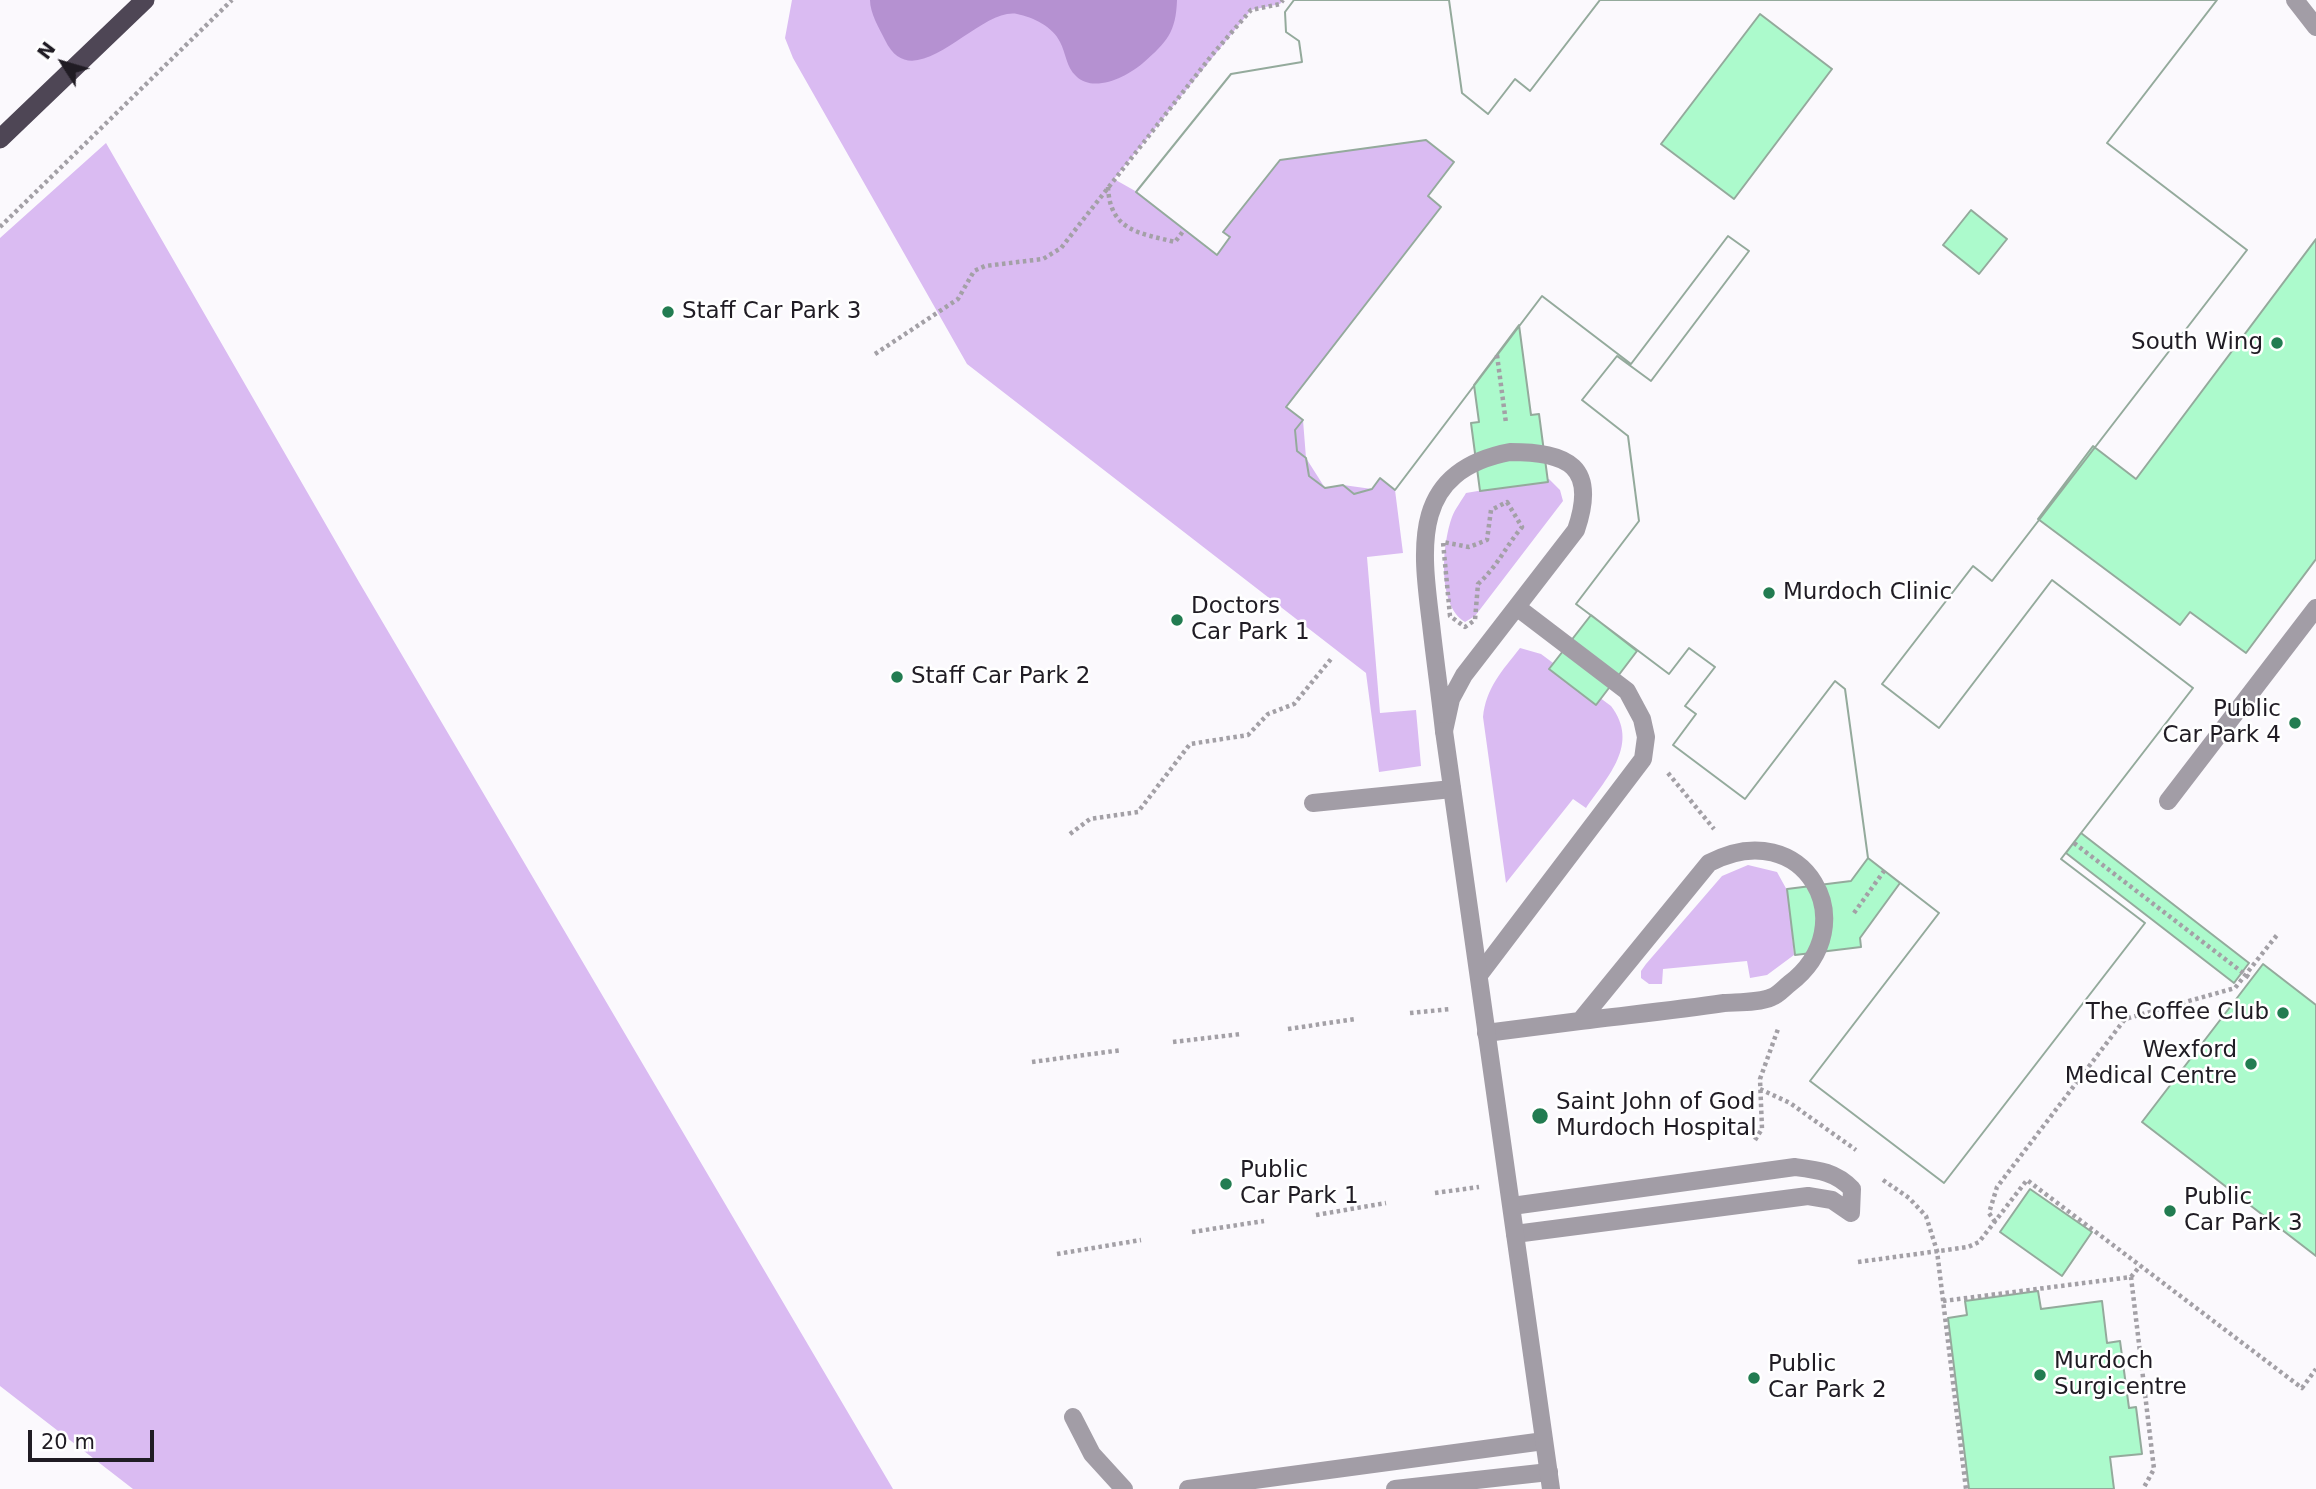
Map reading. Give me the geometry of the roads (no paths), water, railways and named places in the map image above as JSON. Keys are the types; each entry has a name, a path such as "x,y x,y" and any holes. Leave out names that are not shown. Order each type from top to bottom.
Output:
{"highway":[{"path":"0,139 145,0"}],"street":[{"path":"2295,0 2316,27"},
{"path":"1402,1488 1550,1481 1452,789 1444,731 1423,561 1429,516 1441,492 1459,470 1484,457 1510,452 1559,456 1573,465 1584,494 1576,530 1464,675 1451,699 1444,731"},
{"path":"1479,975 1643,759 1646,737 1642,719 1627,691 1518,607"},
{"path":"2168,802 2316,608"},
{"path":"1313,803 1452,789"},
{"path":"1486,1033 1772,997 1798,977 1818,951 1824,920 1818,889 1803,867 1768,850 1731,852 1709,863 1580,1021"},
{"path":"1512,1206 1795,1167 1822,1170 1840,1177 1852,1189 1851,1213 1832,1200 1808,1196 1515,1234"},
{"path":"1073,1417 1092,1454 1124,1489"},
{"path":"1199,1488 1544,1441"}],"place":[{"name":"Staff Car Park 3","path":"668,312"},
{"name":"South Wing","path":"2277,343"},
{"name":"Murdoch Clinic","path":"1769,593"},
{"name":"Doctors Car Park 1","path":"1177,620"},
{"name":"Staff Car Park 2","path":"897,677"},
{"name":"Public Car Park 4","path":"2295,723"},
{"name":"The Coffee Club","path":"2283,1013"},
{"name":"Wexford Medical Centre","path":"2251,1064"},
{"name":"Saint John of God Murdoch Hospital","path":"1540,1116"},
{"name":"Public Car Park 1","path":"1226,1184"},
{"name":"Public Car Park 3","path":"2170,1211"},
{"name":"Murdoch Surgicentre","path":"2040,1375"},
{"name":"Public Car Park 2","path":"1754,1378"}]}
